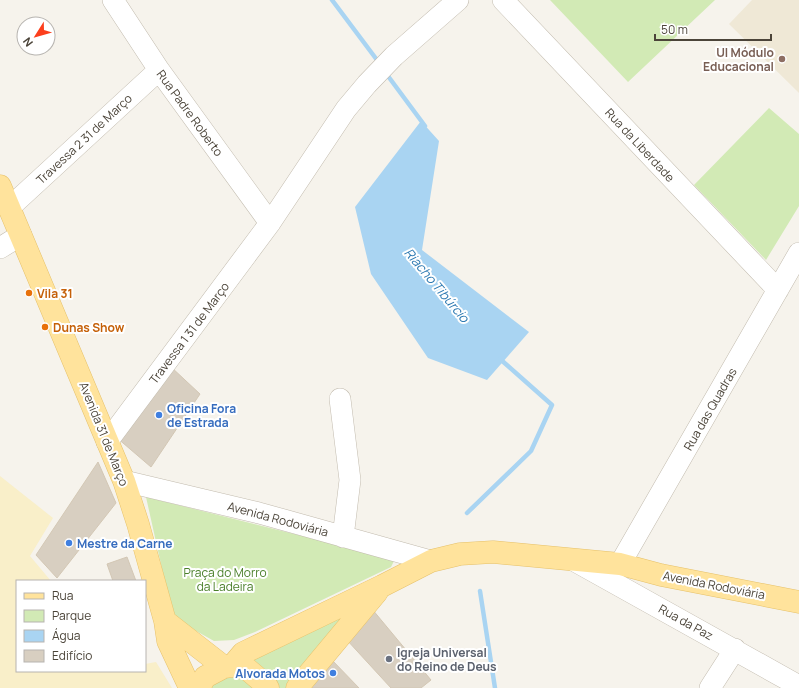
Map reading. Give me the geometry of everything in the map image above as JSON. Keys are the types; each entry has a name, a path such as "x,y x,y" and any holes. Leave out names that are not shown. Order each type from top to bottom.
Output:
{"main road":[{"name":"Avenida 31 de Março","path":"0,186 124,481 138,524 165,621 168,642 190,688"},
{"name":"Avenida Rodoviária","path":"199,688 205,677 228,666 243,653 431,561 460,554 493,552 626,565 661,575 799,602"},
{"name":"Avenida Rodoviária","path":"626,565 659,562 799,587"},
{"path":"297,688 382,586"},
{"path":"165,621 228,666 246,668 268,688"}],"street":[{"name":"Rua Padre Roberto","path":"113,0 159,70 270,223"},
{"name":"Travessa 1 31 de Março","path":"107,442 270,223 346,109 367,84 394,56 458,0"},
{"name":"Rua da Liberdade","path":"503,0 778,290"},
{"name":"Travessa 2 31 de Março","path":"9,208 159,70"},
{"path":"0,248 21,235"},
{"name":"Rua das Quadras","path":"626,565 799,253"},
{"path":"340,399 350,480 343,536"},
{"name":"Avenida Rodoviária","path":"124,481 259,513 431,561"},
{"name":"Rua da Paz","path":"573,560 736,649 799,686"},
{"path":"710,688 736,649"}],"shaded area":[{"name":"UI Módulo Educacional","path":"752,0 799,0 799,93 729,24"}],"green space":[{"path":"550,0 715,0 628,82"},
{"path":"769,108 799,134 799,206 766,260 694,185"},
{"name":"Praça do Morro da Ladeira","path":"146,497 395,559 391,567 255,632 234,640 214,641 173,618"},
{"path":"357,600 288,688 272,688 242,657"},
{"path":"235,677 248,682 253,688 210,688 222,678"}],"sand":[{"path":"0,476 53,518 30,556 50,580 16,580 16,672 146,672 146,664 156,662 172,688 0,688"}],"water":[{"path":"421,121 439,141 422,250 529,332 487,380 428,358 371,274 355,207"}],"building":[{"name":"Oficina Fora de Estrada","path":"170,366 200,394 151,467 116,437"},
{"path":"98,462 116,503 57,578 36,555"},
{"path":"127,557 136,580 113,580 107,564"},
{"name":"Igreja Universal do Reino de Deus","path":"372,609 431,680 421,688 391,688 346,639"},
{"name":"Alvorada Motos","path":"331,659 359,688 310,688"}],"waterway":[{"name":"Riacho Tibúrcio","path":"332,0 380,64"},
{"name":"Riacho Tibúrcio","path":"385,72 425,126"},
{"name":"Riacho Tibúrcio","path":"467,513 531,451 552,405 500,359"},
{"name":"Riacho Tibúrcio","path":"480,591 495,688"}],"place":[{"name":"UI Módulo Educacional","path":"782,59"},
{"name":"Vila 31","path":"29,293"},
{"name":"Dunas Show","path":"45,327"},
{"name":"Oficina Fora de Estrada","path":"159,415"},
{"name":"Mestre da Carne","path":"69,543"},
{"name":"Igreja Universal do Reino de Deus","path":"389,659"},
{"name":"Alvorada Motos","path":"333,673"}]}
